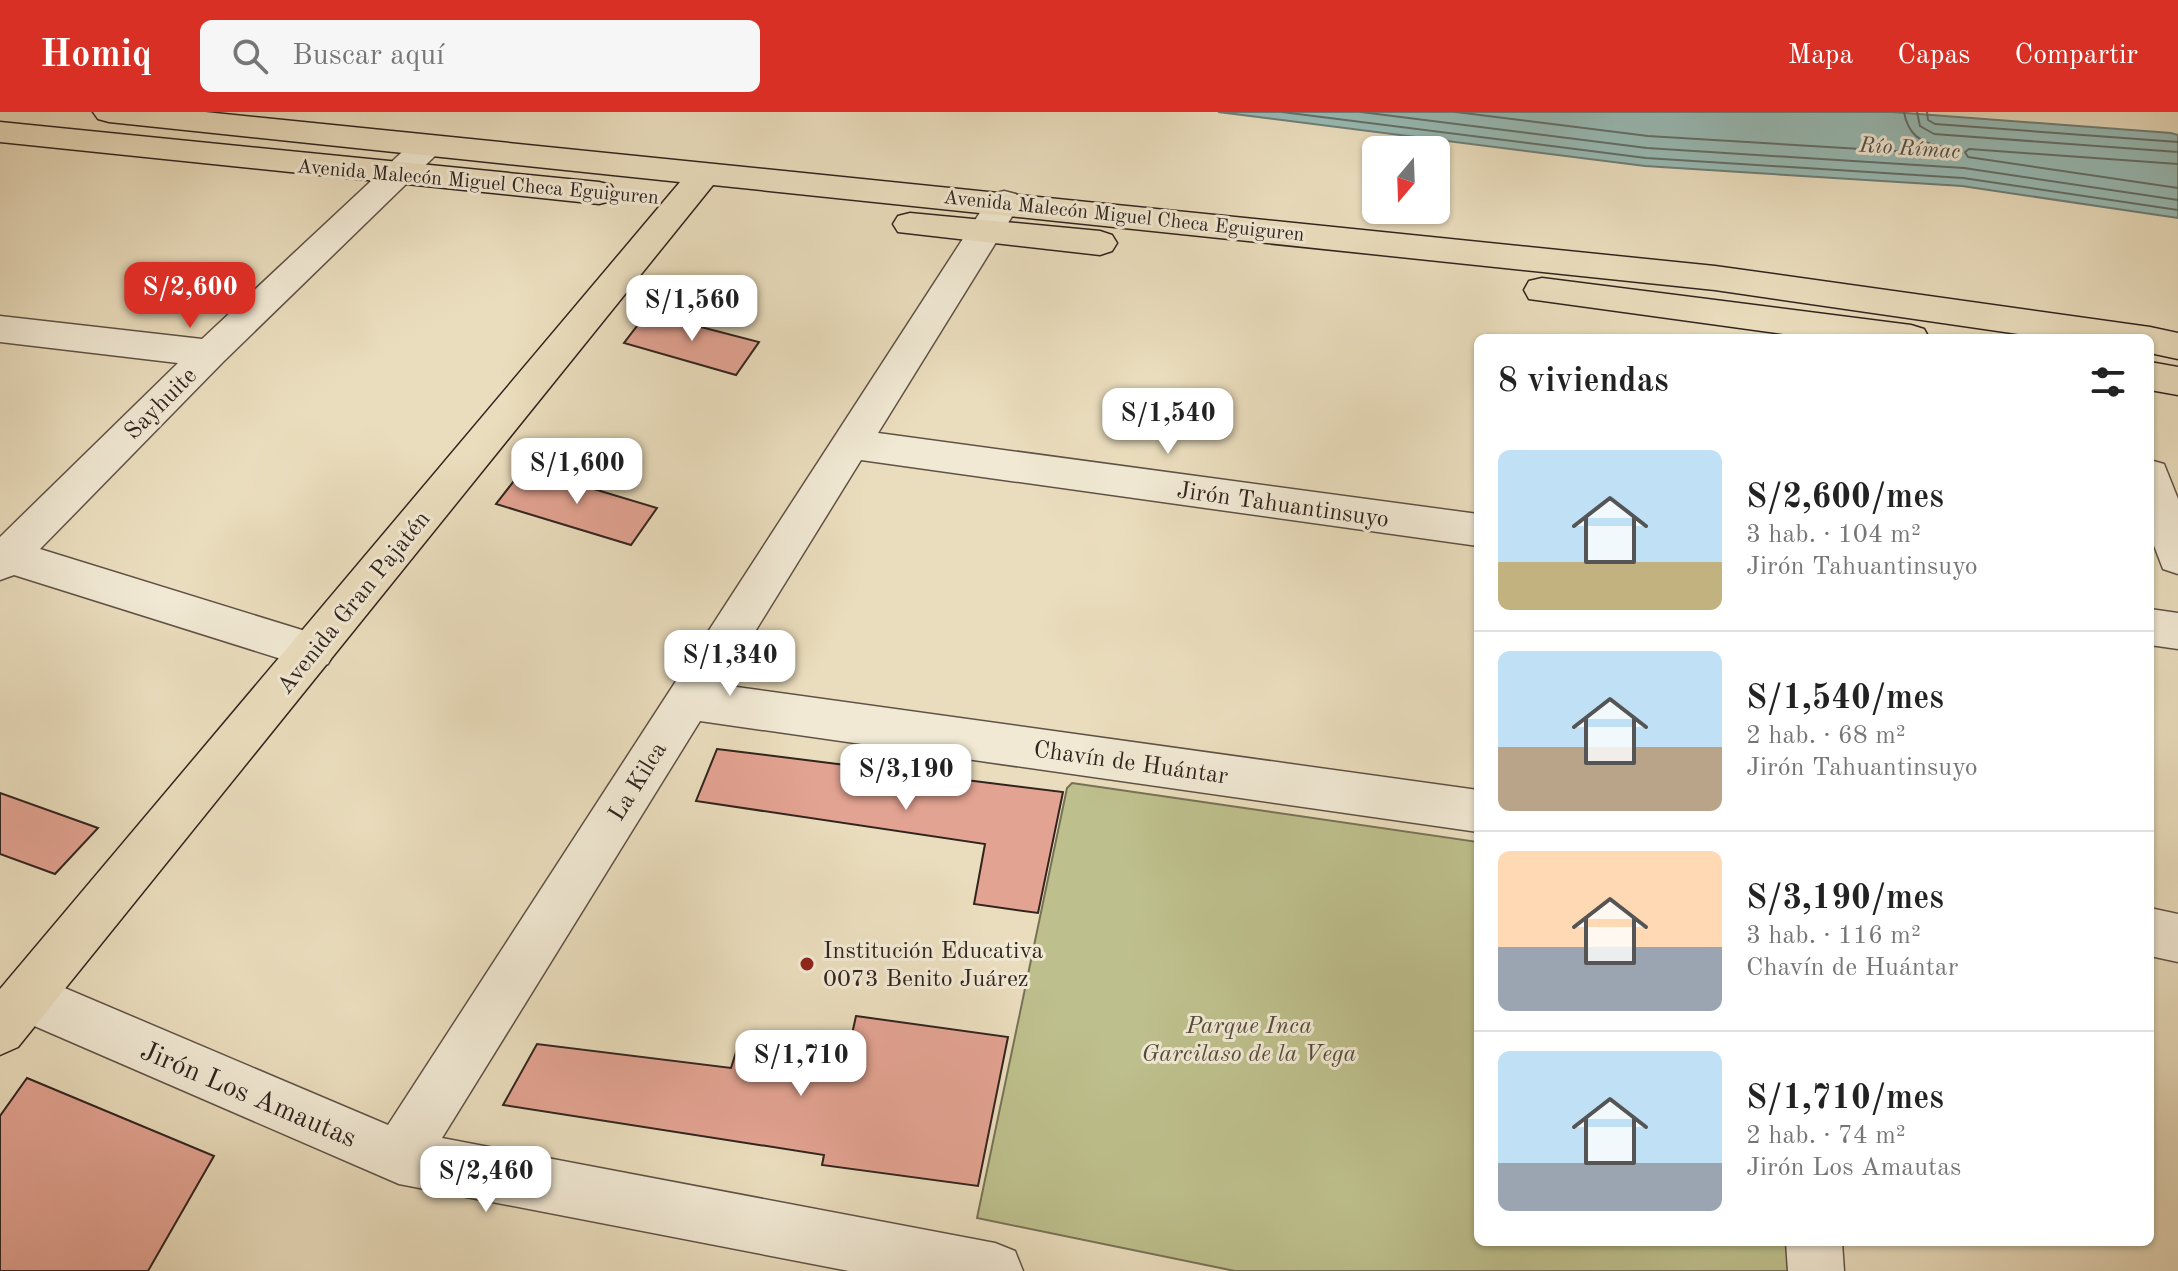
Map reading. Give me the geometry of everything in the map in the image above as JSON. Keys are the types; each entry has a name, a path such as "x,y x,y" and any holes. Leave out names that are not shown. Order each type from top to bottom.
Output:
{"main road":[{"name":"Avenida Malecón Miguel Checa Eguiguren","path":"109,112 427,146 694,187 994,217 1715,278 2109,334"},
{"name":"Avenida Malecón Miguel Checa Eguiguren","path":"0,132 397,175 694,187"},
{"name":"Avenida Gran Pajatén","path":"13,1013 694,187"},
{"name":"Avenida Malecón Miguel Checa Eguiguren","path":"994,217 1881,334"},
{"path":"2154,341 2178,346"},
{"path":"2154,377 2178,381"}],"street":[{"name":"Sayhuite","path":"4,559 210,353 427,146"},
{"name":"La Kilca","path":"399,1157 994,217"},
{"path":"0,329 210,353"},
{"name":"Jirón Tahuantinsuyo","path":"850,444 1474,529"},
{"path":"2154,487 2178,557"},
{"path":"4,559 313,651"},
{"path":"2154,628 2178,631"},
{"name":"Chavín de Huántar","path":"689,700 1474,810"},
{"path":"2154,933 2178,938"},
{"name":"Jirón Los Amautas","path":"13,1013 399,1157 828,1255 995,1271"},
{"path":"1814,1246 1816,1271"}],"green space":[{"name":"Parque Inca Garcilaso de la Vega","path":"1072,783 1474,841 1474,1246 1795,1246 1797,1271 1235,1271 977,1218 1067,788"}],"water":[{"name":"Río Rímac","path":"1218,112 1892,112 2171,133 2178,135 2178,218 1962,186 1645,166 1450,141 1450,136 1408,136"}],"building":[{"path":"647,313 759,342 736,375 624,343"},
{"path":"524,468 657,508 631,545 496,504"},
{"path":"717,749 1063,792 1038,913 974,904 985,844 696,801"},
{"path":"0,793 98,828 55,874 0,854"},
{"path":"856,1016 1008,1037 978,1186 822,1165 824,1155 503,1105 537,1044 731,1068 737,1049 845,1066"},
{"path":"27,1078 214,1156 148,1271 0,1271 0,1116"}],"place":[{"name":"Institución Educativa 0073 Benito Juárez","path":"807,964"}]}
